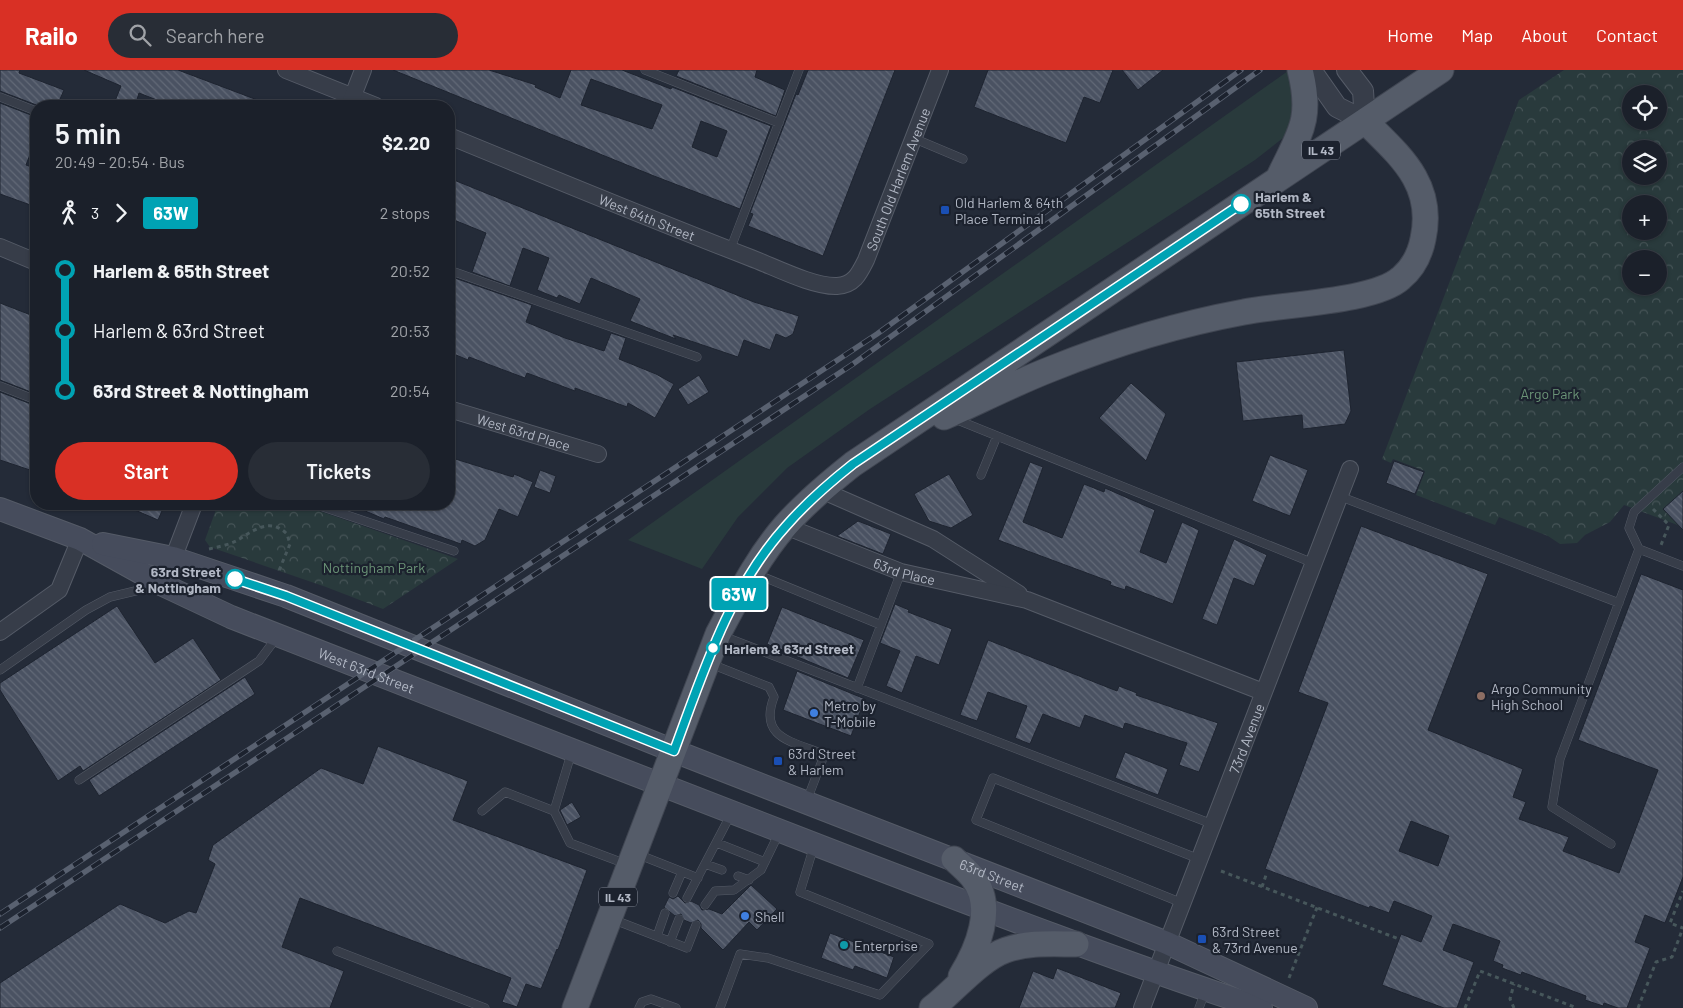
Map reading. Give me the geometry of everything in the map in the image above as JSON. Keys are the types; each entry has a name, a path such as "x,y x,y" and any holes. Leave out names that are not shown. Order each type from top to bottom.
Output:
{"main road":[{"path":"1278,179 1304,126 1307,109 1300,70"},
{"name":"IL 43","path":"575,1008 718,634 752,572 785,526 821,490 893,437 1441,70"},
{"path":"893,437 946,416 1052,368 1171,329 1244,312 1362,295 1387,288 1414,263 1421,249 1426,226 1426,202 1417,182 1397,154 1365,121"},
{"name":"West 63rd Street","path":"0,509 80,539 163,584 231,617 661,786"},
{"name":"West 63rd Street","path":"80,539 173,558 286,596 674,751"},
{"name":"63rd Street","path":"674,751 1167,943 1306,1008"},
{"path":"661,786 1155,973 1202,999 1249,1006"},
{"path":"940,1001 974,954 982,931 980,892 974,879 954,859"},
{"path":"940,1001 988,960 1005,950 1029,945 1076,944"}],"street":[{"path":"286,70 348,100"},
{"path":"350,100 363,70"},
{"name":"South Old Harlem Avenue","path":"848,284 856,279 866,260 940,70"},
{"path":"1311,70 1337,107 1365,121"},
{"path":"1347,70 1363,91 1365,121"},
{"name":"West 64th Street","path":"455,138 730,250 827,286 848,284"},
{"path":"0,247 30,260"},
{"name":"West 63rd Place","path":"455,411 598,454"},
{"name":"73rd Avenue","path":"1142,1008 1350,469"},
{"name":"63rd Place","path":"821,490 934,539 1027,600"},
{"path":"163,584 192,510"},
{"name":"63rd Place","path":"785,526 901,572 1027,600 1263,692"},
{"path":"0,632 59,590 80,539"}],"lane":[{"path":"645,70 779,123"},
{"path":"730,250 799,70"},
{"path":"0,97 30,110"},
{"path":"913,138 963,159"},
{"path":"455,272 697,357"},
{"path":"0,386 30,398"},
{"path":"946,416 1313,563"},
{"path":"981,475 997,436"},
{"path":"1683,467 1634,512 1629,528 1640,549 1683,566"},
{"path":"1339,496 1619,603"},
{"path":"332,510 454,551"},
{"path":"1611,844 1552,807 1560,759 1640,549"},
{"path":"752,572 881,625"},
{"path":"857,688 901,572"},
{"path":"0,670 86,610 110,597 163,584"},
{"path":"718,634 1212,824"},
{"path":"79,780 259,661 278,635"},
{"path":"708,662 768,687 774,697 769,710 770,723 775,733 782,738 818,752 821,756 822,762 806,802"},
{"path":"554,811 573,751"},
{"path":"1182,903 976,820 993,778 1199,859"},
{"path":"482,811 505,792 554,811 570,843 682,872 698,878"},
{"path":"687,898 732,812"},
{"path":"705,905 715,891 734,890 761,870 780,831"},
{"path":"717,843 765,862"},
{"path":"720,1008 740,954 768,958 880,995 929,944 800,892 815,844"},
{"path":"705,864 722,870"},
{"path":"673,892 682,872"},
{"path":"738,876 749,880"},
{"path":"657,936 665,913"},
{"path":"610,918 687,948 696,925"},
{"path":"670,942 679,919"},
{"path":"337,951 484,1008"},
{"path":"639,1008 642,1002 651,999 676,1008"}],"path":[{"path":"1645,502 1669,524 1661,546 1668,549"},
{"path":"206,550 230,543 256,527 276,528 287,534 290,544 278,573"},
{"path":"1221,871 1317,906 1399,939"},
{"path":"1262,887 1266,875"},
{"path":"1638,1008 1656,962 1672,957 1675,950 1683,928 1670,923 1683,891"},
{"path":"1290,978 1317,906"},
{"path":"1465,1008 1480,971 1577,1008"},
{"path":"1514,984 1510,999 1514,1008"}],"green space":[{"name":"Argo Park","path":"1564,70 1683,70 1683,527 1624,505 1610,522 1585,535 1577,543 1560,544 1548,536 1499,517 1495,525 1416,495 1425,471 1393,459 1391,463 1382,459 1519,100"},
{"path":"1288,71 1300,96 1296,117 1283,138 1255,160 870,409 787,468 738,517 702,569 628,540"},
{"name":"Nottingham Park","path":"216,510 316,510 458,559 383,609 210,547 205,540"}],"building":[{"path":"0,70 20,70 19,73 64,90 60,100 30,100 30,103 0,91"},
{"path":"84,70 178,70 257,100 157,100 139,93 137,100 115,100 121,86"},
{"path":"393,70 489,70 536,85 535,87 560,98 571,70 622,70 671,89 672,87 771,126 740,209","holes":["591,79 662,105 652,129 581,105","701,121 727,131 717,157 692,147"]},
{"path":"679,70 757,70 755,77 785,90 776,116 676,76"},
{"path":"808,70 895,70 823,256 748,226 753,214 750,213 796,94 798,95"},
{"path":"988,70 1113,70 1100,103 1084,97 1066,143 974,107"},
{"path":"1122,70 1163,70 1138,90"},
{"path":"0,103 30,115 30,155 26,165 30,167 30,205 0,194"},
{"path":"455,180 754,302 799,316 793,334 786,338 776,334 770,350 744,340 738,357 673,335 676,339 630,321 640,299 591,278 580,304 559,295 557,298 537,290 549,258 523,248 510,286 472,272 486,233 455,220"},
{"path":"455,278 532,305 526,322 565,338 604,351 611,333 626,338 619,359 656,374 674,384 655,418 628,403 627,407 575,388 575,391 527,373 525,378 469,357 468,360 455,355"},
{"path":"0,303 30,315 30,392 0,380"},
{"path":"1344,350 1351,411 1345,424 1303,429 1302,415 1243,421 1236,362"},
{"path":"699,375 709,392 688,405 678,389"},
{"path":"1131,383 1166,414 1146,461 1099,418"},
{"path":"0,392 30,404 30,470 0,460"},
{"path":"1270,455 1308,470 1290,516 1252,501"},
{"path":"455,459 513,477 514,474 533,482 518,517 499,509 485,540 475,546 462,540 461,544 385,517 384,519 363,510 455,510"},
{"path":"1394,461 1424,472 1415,494 1386,483"},
{"path":"1030,462 1043,467 1023,522 1062,538 1084,484 1104,492 1105,488 1155,510 1140,552 1166,563 1182,522 1199,530 1173,604 1126,586 1125,590 1110,585 1111,582 998,540"},
{"path":"540,470 556,476 550,493 534,487"},
{"path":"949,474 973,515 951,528 929,521 914,494"},
{"path":"1683,491 1683,530 1663,509"},
{"path":"135,510 162,510 158,520"},
{"path":"858,521 891,534 883,554 837,536"},
{"path":"1361,526 1488,574 1428,730 1523,769 1513,797 1526,802 1519,819 1569,837 1563,851 1619,873 1658,770 1578,740 1641,574 1683,590 1683,877 1665,923 1645,915 1635,942 1650,948 1627,1008 1618,1008 1604,1003 1603,1006 1585,1000 1586,996 1522,972 1521,975 1502,968 1503,965 1493,961 1500,941 1453,924 1443,950 1474,962 1457,1008 1444,1008 1382,985 1401,934 1421,942 1432,916 1394,901 1389,913 1370,906 1369,908 1265,869 1328,703 1298,692","holes":["1411,821 1449,836 1438,866 1399,851"]},
{"path":"1234,539 1267,555 1254,586 1234,578 1217,625 1202,619"},
{"path":"895,604 909,610 908,612 952,629 939,665 916,656 902,693 886,686 900,651 880,643"},
{"path":"117,606 155,663 193,638 221,680 83,771 80,766 58,781 0,690 0,683"},
{"path":"782,607 864,640 848,678 767,644"},
{"path":"988,640 1117,691 1119,686 1137,693 1136,695 1218,723 1199,772 1179,765 1187,743 1125,723 1123,729 1085,715 1080,728 1043,714 1030,744 1015,738 1027,706 988,692 977,721 960,715"},
{"path":"797,671 865,699 851,736 783,710"},
{"path":"245,677 255,694 99,796 89,780"},
{"path":"378,746 468,781 453,820 587,870 558,950 541,989 526,984 517,1007 502,1002 511,978 300,898 282,947 344,971 330,1008 0,1008 0,983 120,904 165,923 189,911 196,913 215,864 208,860 213,845 321,768 363,784"},
{"path":"1125,752 1168,769 1158,795 1115,778"},
{"path":"572,802 581,817 567,825 560,810"},
{"name":"Shell","path":"751,885 777,909 757,930 749,922 723,950 701,928 698,920 691,923 684,920 681,914 675,916 664,907 669,897 673,899 678,896 685,903 691,901 699,905 702,910 709,909 722,914"},
{"name":"Enterprise","path":"830,933 894,957 887,978 855,966 853,970 821,958"},
{"path":"1057,968 1121,993 1115,1008 1019,1008 1033,971 1053,979"}],"railway":[{"path":"0,914 877,334 1241,70"},
{"path":"0,928 853,364 1260,70"}],"bus line":[{"name":"63W","path":"235,579 286,596 674,751 718,634 748,579 762,556 785,526 821,490 853,464 1241,204"}],"place":[{"name":"Harlem & 65th Street","path":"1241,204"},
{"name":"Old Harlem & 64th Place Terminal","path":"945,210"},
{"name":"63rd Street & Nottingham","path":"235,579"},
{"name":"Harlem & 63rd Street","path":"713,648"},
{"name":"Argo Community High School","path":"1481,696"},
{"name":"Metro by T-Mobile","path":"814,713"},
{"name":"63rd Street & Harlem","path":"778,761"},
{"name":"Shell","path":"745,916"},
{"name":"63rd Street & 73rd Avenue","path":"1202,939"},
{"name":"Enterprise","path":"844,945"}]}
